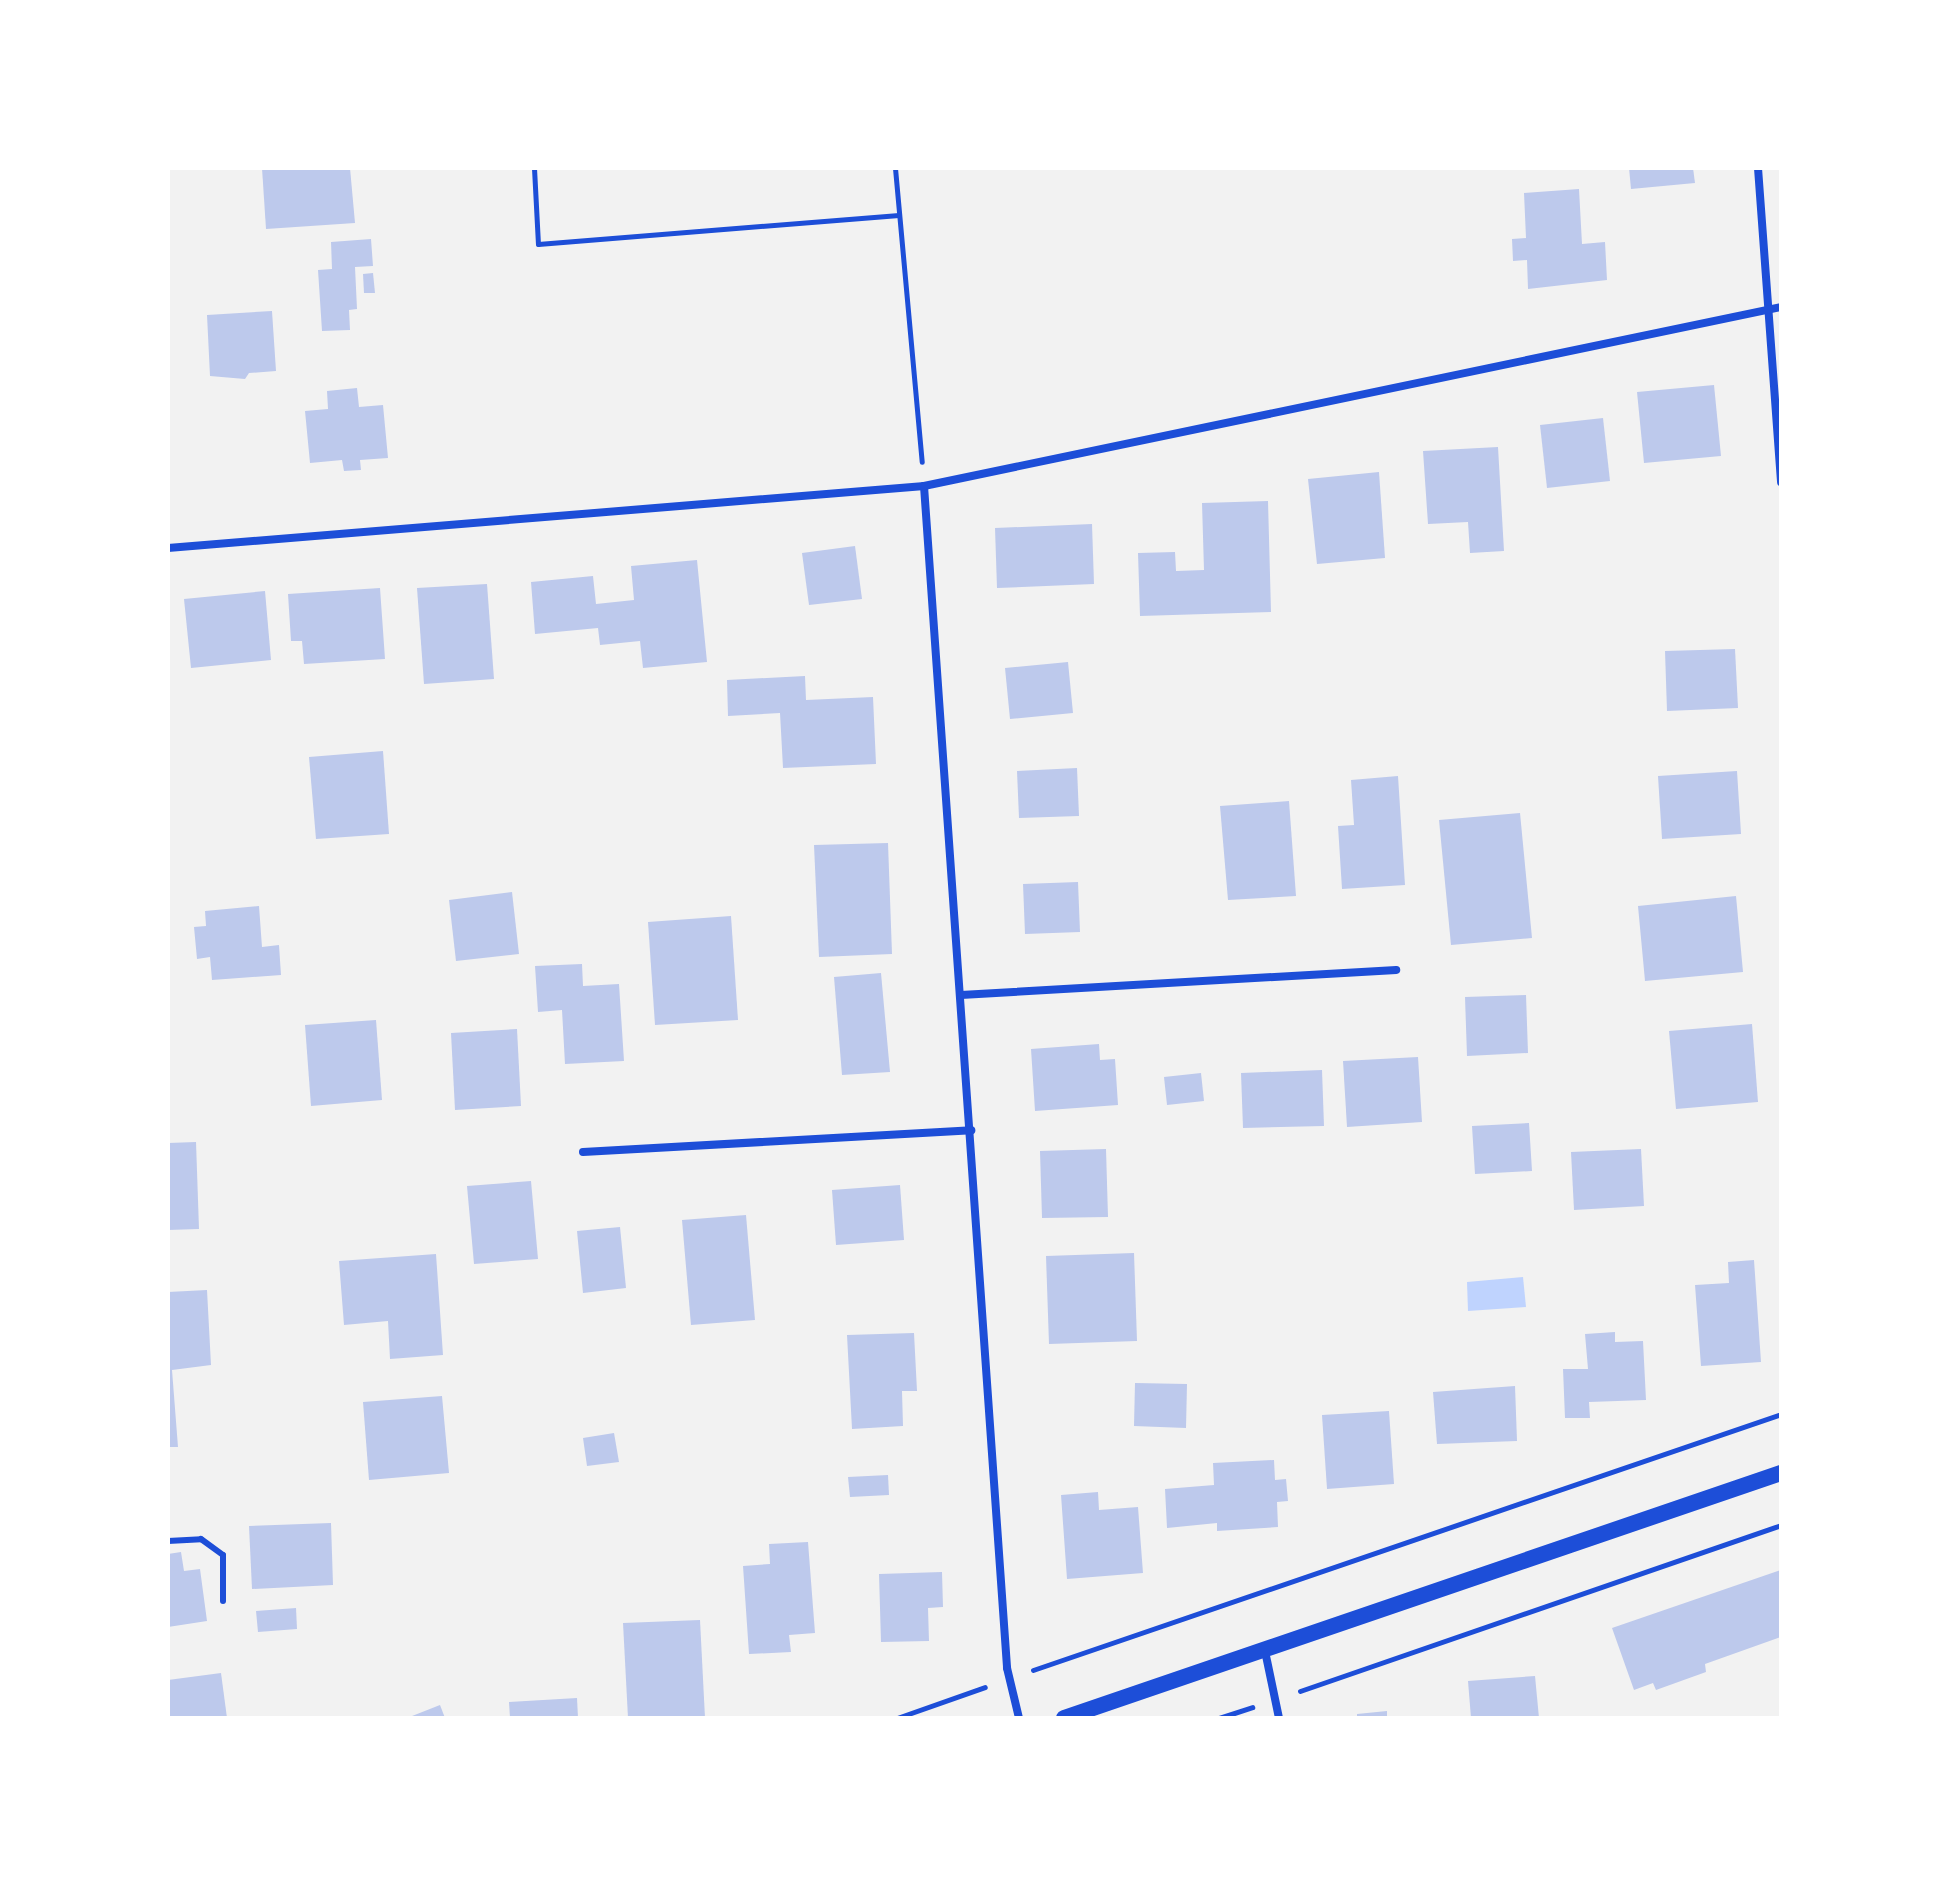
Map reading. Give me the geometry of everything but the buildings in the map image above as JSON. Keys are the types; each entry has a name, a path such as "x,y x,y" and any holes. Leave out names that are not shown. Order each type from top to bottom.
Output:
{"main road":[{"path":"1064,1718 1781,1473"}],"street":[{"path":"1758,168 1776,308 1781,482"},
{"path":"168,548 924,486 1776,308"},
{"path":"924,486 1010,1678 1019,1718"},
{"path":"961,995 1396,970"},
{"path":"583,1152 971,1130"},
{"path":"1265,1651 1279,1718"}],"lane":[{"path":"168,1541 201,1539 223,1555 223,1601"}],"path":[{"path":"534,168 538,244 899,215"},
{"path":"895,168 924,486"},
{"path":"897,1718 1781,1414"},
{"path":"1219,1718 1781,1525"}],"water":[{"path":"1523,1277 1526,1307 1468,1311 1467,1282"}]}
